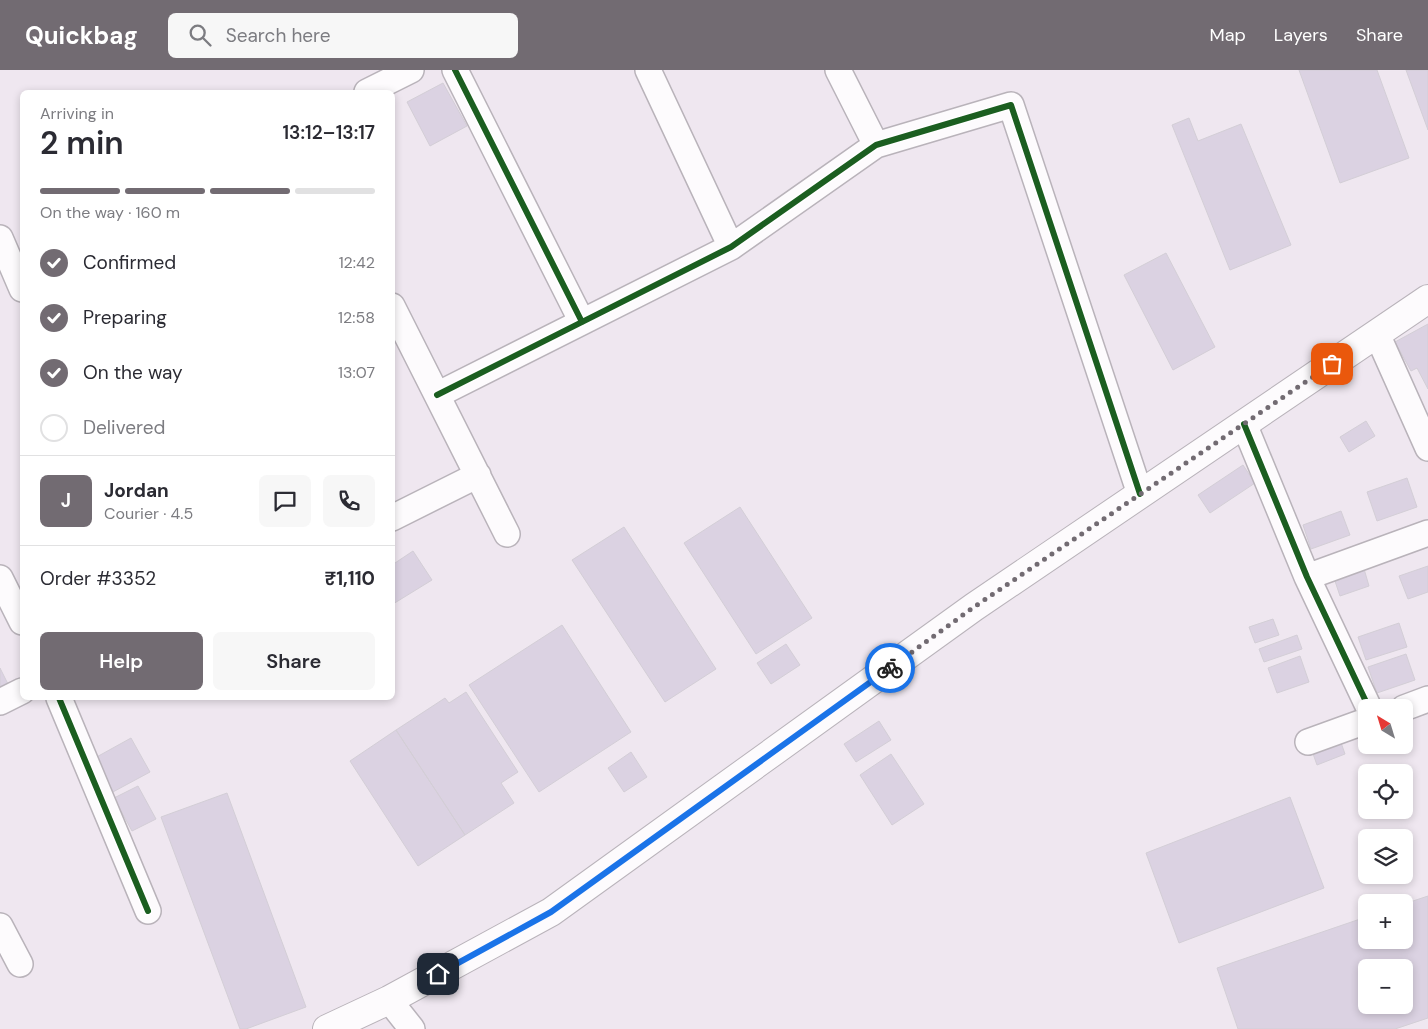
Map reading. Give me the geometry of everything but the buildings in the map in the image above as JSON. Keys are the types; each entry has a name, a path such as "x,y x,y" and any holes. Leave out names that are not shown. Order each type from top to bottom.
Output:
{"main road":[{"path":"327,1029 389,1000 551,912 974,607 1428,299"}],"street":[{"path":"371,90 411,70"},
{"path":"455,70 582,322"},
{"path":"648,70 731,247"},
{"path":"838,70 876,145"},
{"path":"438,395 731,247 876,145 1011,105 1140,494"},
{"path":"0,238 20,276"},
{"path":"395,312 508,534"},
{"path":"1377,334 1428,448"},
{"path":"1244,424 1307,577 1365,699"},
{"path":"395,516 478,475"},
{"path":"1307,577 1428,533"},
{"path":"0,578 20,618"},
{"path":"0,702 20,692"},
{"path":"1413,705 1428,699"},
{"path":"60,700 148,911"},
{"path":"1308,742 1358,724"},
{"path":"0,926 20,964"},
{"path":"389,1000 412,1029"}],"cycle path":[{"path":"455,70 582,322"},
{"path":"437,395 731,247 876,145 1011,105 1140,494"},
{"path":"1244,424 1307,577 1365,699"},
{"path":"60,700 148,911"}],"way so far":[{"path":"890,668 974,607 1332,364"}],"route":[{"path":"438,974 551,912 890,668"}]}
